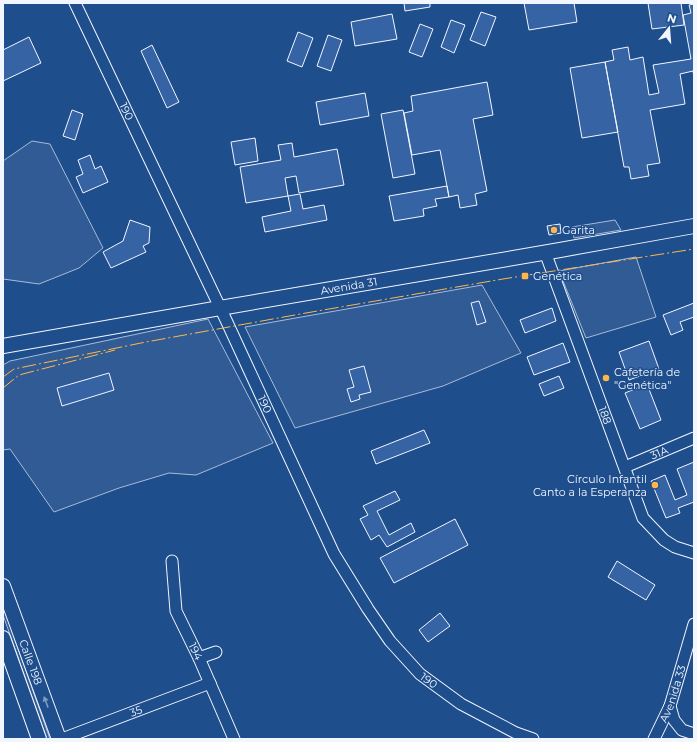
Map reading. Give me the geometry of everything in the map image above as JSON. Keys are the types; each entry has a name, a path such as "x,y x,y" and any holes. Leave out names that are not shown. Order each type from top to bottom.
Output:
{"main road":[{"name":"Avenida 31","path":"3,346 694,226"},
{"name":"Calle 198","path":"3,586 59,739"},
{"name":"Calle 198","path":"3,638 39,739"}],"street":[{"name":"190","path":"75,3 220,308 334,554 368,609 390,641 420,674 461,704 516,733 533,739"},
{"name":"188","path":"545,252 643,518 664,540 675,547 694,553"},
{"name":"31A","path":"625,467 694,438"},
{"name":"194","path":"172,561 176,611 199,658 234,739"},
{"name":"Avenida 33","path":"654,739 670,706 694,624"},
{"path":"199,658 216,652"},
{"name":"35","path":"62,739 210,683"},
{"path":"670,706 674,720 682,730 694,734"},
{"path":"688,739 694,739"}],"shaded area":[{"path":"32,141 50,144 103,248 79,268 39,284 3,279 3,161"},
{"path":"615,220 621,230 574,238 572,227"},
{"path":"636,257 656,317 586,338 559,271"},
{"path":"482,285 521,353 443,386 295,428 245,327"},
{"path":"208,319 273,443 196,475 169,473 119,488 54,512 10,449 3,450 3,365 10,361"},
{"path":"3,606 50,739 47,739 3,615"}],"building":[{"path":"404,3 430,3 430,7 405,11"},
{"path":"524,3 574,3 577,22 529,30"},
{"path":"648,3 681,3 684,25 652,29"},
{"path":"694,4 694,77 693,71 680,74 685,104 650,110 660,163 647,165 649,176 631,179 629,167 624,167 605,62 614,60 612,50 628,47 630,60 643,57 649,95 659,93 653,65 691,59 683,15 691,13 689,5"},
{"path":"481,12 496,17 485,46 470,40"},
{"path":"392,14 397,39 355,46 351,22"},
{"path":"451,20 465,25 454,53 441,47"},
{"path":"420,24 433,29 422,57 409,52"},
{"path":"298,32 313,38 302,67 287,61"},
{"path":"328,35 342,40 331,71 317,66"},
{"path":"29,37 41,63 3,81 3,50"},
{"path":"152,45 179,102 167,108 141,51"},
{"path":"605,62 618,132 582,138 570,68"},
{"path":"487,82 493,115 473,119 487,191 475,194 477,205 460,208 458,195 449,197 440,150 412,155 404,113 413,111 411,96"},
{"path":"365,93 369,116 320,125 316,102"},
{"path":"72,110 83,114 75,140 63,136"},
{"path":"403,110 415,174 393,178 381,114"},
{"path":"255,138 258,161 235,165 231,142"},
{"path":"292,143 294,157 337,149 344,185 299,193 296,176 285,178 288,196 246,203 240,167 281,160 278,145"},
{"path":"90,155 95,169 101,166 108,182 83,193 76,177 83,174 78,160"},
{"path":"447,186 449,197 435,199 437,206 423,209 424,216 394,221 389,196"},
{"path":"300,194 303,209 324,205 327,220 265,232 262,217 291,211 288,196"},
{"path":"130,220 150,227 149,243 143,246 146,252 111,268 103,252 123,241"},
{"name":"Garita","path":"560,224 561,233 549,235 547,226"},
{"path":"479,301 486,322 477,325 471,303"},
{"path":"694,303 694,317 680,322 683,330 671,335 663,315"},
{"path":"552,308 556,321 525,333 520,320"},
{"path":"649,341 659,369 629,380 619,352"},
{"path":"563,343 570,362 534,375 527,357"},
{"path":"364,366 371,392 359,395 360,399 351,402 347,389 354,387 349,370"},
{"path":"109,373 114,390 62,406 57,388"},
{"path":"559,376 564,388 544,396 539,384"},
{"path":"647,384 661,420 640,429 625,393"},
{"path":"424,430 430,443 376,464 371,451"},
{"path":"694,462 694,502 678,508 680,513 666,518 651,481 665,475 675,500 687,495 677,469"},
{"path":"395,491 400,500 377,511 389,535 411,523 415,532 387,547 379,535 371,540 360,519 368,515 363,506"},
{"path":"455,519 468,545 394,583 380,558"},
{"path":"617,561 655,585 646,600 608,577"},
{"path":"440,613 450,626 428,642 419,630"}],"power":[{"path":"3,377 14,369 146,342 503,279 694,249"},
{"path":"3,388 19,375 115,350"}],"place":[{"name":"Garita","path":"554,230"},
{"name":"Genética","path":"525,276"},
{"name":"Cafetería de \"Genética\"","path":"606,378"},
{"name":"Círculo Infantil Canto a la Esperanza","path":"655,485"}]}
